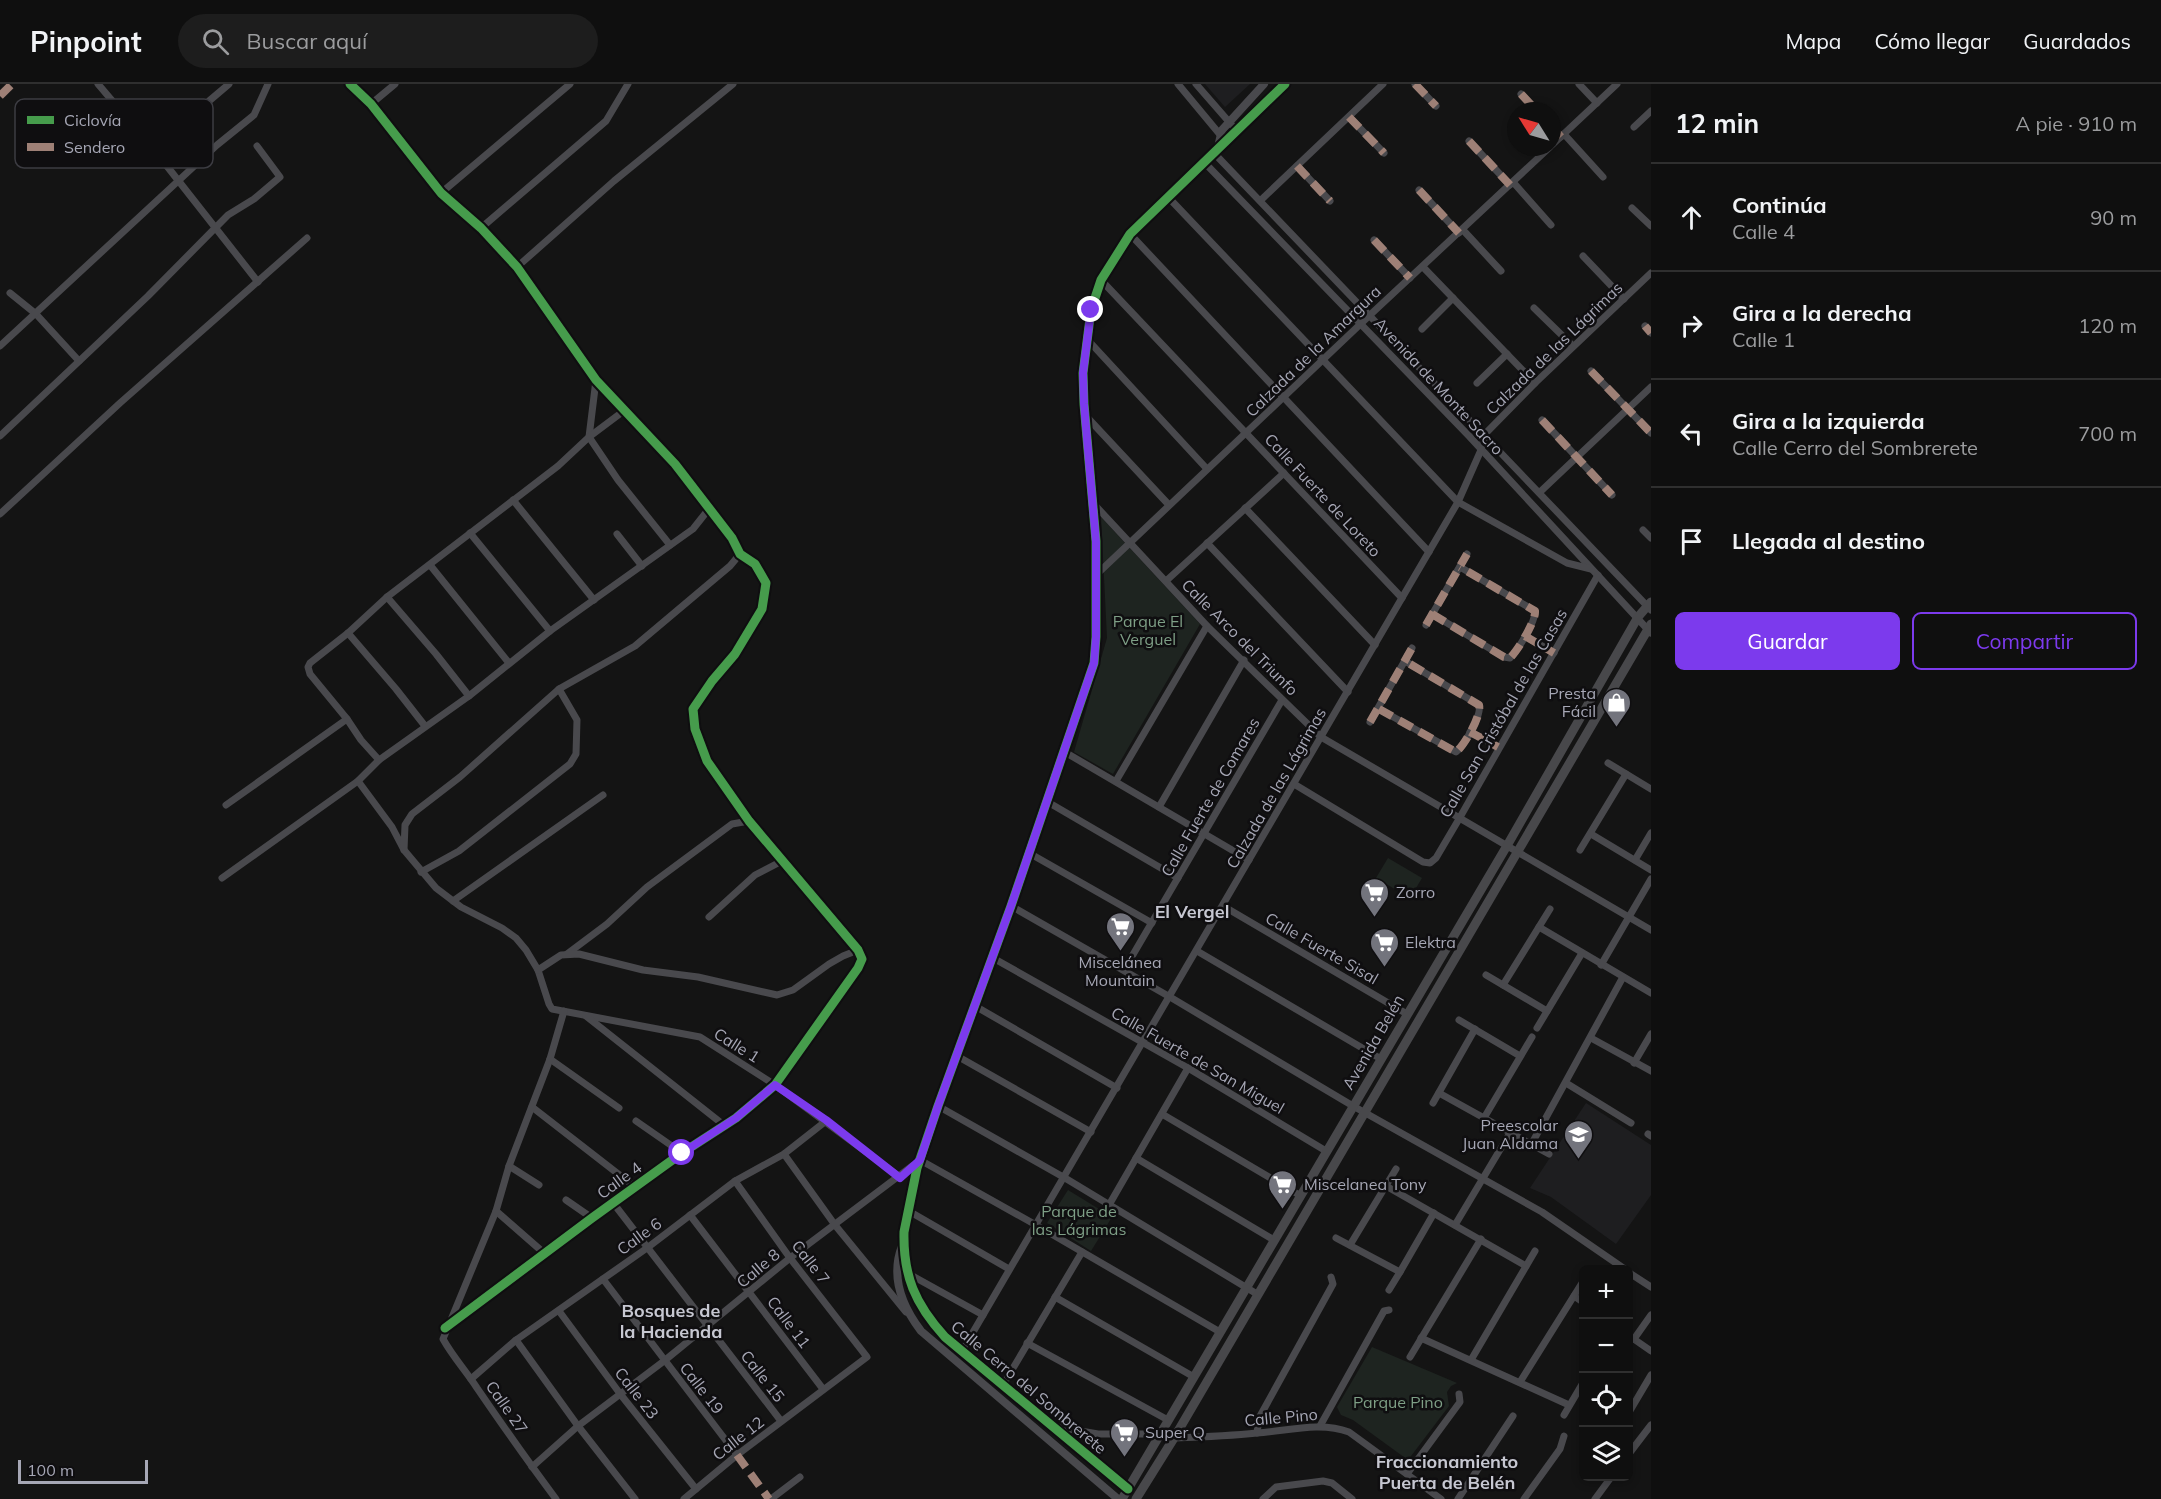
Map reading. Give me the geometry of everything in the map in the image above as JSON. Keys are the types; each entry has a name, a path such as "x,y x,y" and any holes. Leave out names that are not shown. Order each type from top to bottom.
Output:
{"main road":[{"name":"Avenida Belén","path":"1120,1499 1508,844 1638,617 1650,606"},
{"name":"Avenida Belén","path":"1138,1498 1650,629"},
{"name":"Calle Cerro del Sombrerete","path":"1128,1489 1138,1498"}],"street":[{"path":"98,84 111,99"},
{"path":"211,99 229,84"},
{"path":"213,151 254,115 268,84"},
{"path":"350,84 371,104 441,193 481,228 517,267 596,380 675,464 708,510 732,538 740,554 755,564 766,583 762,609 735,654 712,681 693,709 695,729 707,761 749,821 858,950 829,963 793,990 777,995 698,977 643,970 579,954 561,955 538,970"},
{"path":"371,104 395,84"},
{"path":"441,193 569,84"},
{"path":"481,228 606,121 628,84"},
{"path":"517,267 614,181 733,84"},
{"name":"Avenida de Monte Sacro","path":"1178,84 1261,200 1650,606"},
{"path":"1196,84 1237,131"},
{"path":"1219,143 1228,122 1264,84"},
{"name":"Calle Cerro del Sombrerete","path":"1120,1499 921,1331 908,1314 900,1294 898,1256 920,1160 993,958 1094,663 1096,542 1083,373 1091,310 1101,280 1130,234 1219,143 1237,131 1285,84"},
{"path":"1261,200 1383,84"},
{"path":"1415,84 1436,106"},
{"path":"1579,84 1597,103"},
{"name":"Calzada de la Amargura","path":"1562,135 1617,84"},
{"path":"1521,94 1529,102"},
{"path":"1634,127 1651,111"},
{"path":"1348,117 1384,153"},
{"path":"1562,135 1603,177"},
{"path":"1468,141 1551,225"},
{"path":"0,436 228,215 254,199 280,177 257,146"},
{"name":"Calzada de la Amargura","path":"1096,576 1322,360 1541,156"},
{"name":"Avenida de Monte Sacro","path":"1203,161 1469,436 1650,629"},
{"path":"1297,166 1330,201"},
{"path":"168,168 258,282"},
{"path":"0,346 193,168"},
{"path":"1419,190 1500,271"},
{"path":"1168,197 1458,502 1567,563 1595,572"},
{"path":"1632,208 1651,225"},
{"path":"1130,234 1429,552"},
{"path":"0,514 120,403 307,238"},
{"path":"1374,240 1410,278"},
{"path":"1583,256 1624,299"},
{"path":"1424,267 1535,383"},
{"name":"Calzada de las Lágrimas","path":"962,1351 1458,502 1481,450 1485,434 1573,346 1651,273"},
{"name":"Calle Fuerte de Loreto","path":"1101,280 1402,598"},
{"path":"10,293 36,314 79,361"},
{"path":"1422,329 1453,298"},
{"path":"1534,308 1573,346"},
{"path":"1645,326 1651,333"},
{"path":"1086,338 1208,469"},
{"path":"1477,383 1507,354"},
{"path":"1591,371 1651,433"},
{"path":"596,380 589,437 618,480 670,545"},
{"path":"1540,492 1651,387"},
{"path":"379,760 310,674 308,667 310,663 348,633 387,597 558,466 589,437 625,410"},
{"path":"1085,415 1169,506"},
{"path":"1542,420 1612,495"},
{"path":"1166,581 1284,473"},
{"path":"513,501 594,600"},
{"name":"Calle Arco del Triunfo","path":"1092,502 1207,626 1321,737 1459,819 1508,844 1651,930"},
{"path":"1245,508 1375,645"},
{"path":"222,878 358,781 379,760 469,696 550,631 693,529 708,510"},
{"path":"1644,530 1651,538"},
{"path":"470,533 550,631"},
{"path":"617,534 642,566"},
{"path":"1207,543 1348,692"},
{"path":"404,850 405,825 412,813 460,777 559,689 635,646 730,566 740,554"},
{"path":"1426,625 1467,554"},
{"path":"430,565 509,663"},
{"path":"1432,614 1508,658 1514,654 1525,636 1536,615 1535,611 1460,567"},
{"name":"Calle San Cristóbal de las Casas","path":"1294,784 1423,862 1430,864 1459,819 1498,747 1554,653 1595,572"},
{"path":"387,597 469,696"},
{"path":"1116,781 1207,626"},
{"path":"348,633 425,726"},
{"path":"1525,636 1554,653"},
{"path":"1370,722 1412,648"},
{"path":"1159,807 1244,660"},
{"path":"1378,709 1456,752 1470,732 1480,710 1479,705 1405,661"},
{"path":"421,872 459,851 570,764 576,754 577,720 559,689"},
{"name":"Calle Fuerte de Comares","path":"1124,970 1282,700"},
{"path":"226,805 347,718"},
{"path":"1470,732 1498,747"},
{"path":"1063,751 1250,860"},
{"path":"1608,763 1651,789"},
{"path":"1581,850 1626,774"},
{"path":"358,781 421,872 453,901 516,938 538,970 552,1009 564,1011 550,1059 509,1166 496,1211 445,1328"},
{"path":"453,901 603,795"},
{"path":"1046,801 1178,878"},
{"path":"567,954 607,924 647,887 732,824 749,821"},
{"path":"1635,860 1651,833"},
{"path":"1591,834 1651,870"},
{"path":"1029,853 1152,923"},
{"path":"709,917 755,876 782,861"},
{"path":"1602,965 1651,879"},
{"path":"1011,906 1353,1106 1542,1212 1620,1265"},
{"name":"Calle Fuerte Sisal","path":"1223,906 1407,1014"},
{"path":"1503,985 1550,909"},
{"path":"1539,927 1651,993"},
{"name":"Calle 4","path":"445,1328 682,1153 725,1126 775,1085 858,968 862,959 858,950"},
{"path":"1197,951 1381,1059"},
{"path":"1537,1028 1582,953"},
{"name":"Calle Fuerte de San Miguel","path":"993,958 1188,1068 1326,1151"},
{"path":"1486,975 1547,1011"},
{"path":"1531,1145 1623,977"},
{"path":"975,1006 1117,1088"},
{"name":"Calle 1","path":"564,1011 700,1037 826,1120 900,1178"},
{"path":"584,1015 725,1126"},
{"path":"1459,1020 1520,1056"},
{"path":"1433,1103 1476,1029"},
{"path":"1634,1063 1651,1034"},
{"path":"1484,1119 1532,1037"},
{"path":"1591,1038 1651,1071"},
{"path":"957,1056 1091,1132"},
{"path":"550,1059 619,1108"},
{"path":"1109,1205 1188,1068"},
{"path":"1566,1083 1631,1123"},
{"path":"1439,1093 1549,1154"},
{"path":"938,1106 1065,1178 1257,1294"},
{"path":"532,1107 635,1187"},
{"path":"1162,1114 1300,1196"},
{"name":"Calle 6","path":"471,1380 516,1340 647,1248 735,1181 784,1154 826,1120"},
{"path":"636,1121 682,1153"},
{"path":"1455,1225 1510,1133"},
{"path":"784,1154 835,1224 908,1314"},
{"path":"1136,1158 1275,1240"},
{"path":"920,1160 1221,1332"},
{"name":"Calle 8","path":"532,1467 578,1426 664,1361 790,1258 900,1178 920,1160"},
{"path":"509,1166 540,1185"},
{"path":"1350,1245 1396,1169"},
{"name":"Calle 7","path":"735,1181 790,1258 867,1357"},
{"path":"1386,1186 1526,1266"},
{"path":"566,1200 592,1218"},
{"name":"Calle 15","path":"614,1204 781,1421"},
{"path":"907,1210 1009,1269"},
{"path":"496,1211 544,1253"},
{"path":"1389,1290 1434,1213"},
{"name":"Calle 11","path":"690,1215 823,1389"},
{"path":"1336,1238 1400,1272"},
{"path":"1410,1357 1481,1239"},
{"name":"Calle Cerro del Sombrerete","path":"903,1242 907,1273 919,1304 929,1320 962,1351 1128,1489"},
{"path":"1471,1360 1535,1251"},
{"path":"1003,1385 1082,1252"},
{"path":"907,1273 983,1314"},
{"path":"1633,1274 1651,1287"},
{"path":"1257,1433 1259,1418 1333,1284 1331,1277"},
{"name":"Calle 19","path":"603,1279 737,1455"},
{"path":"1520,1382 1579,1288"},
{"path":"1574,1296 1579,1300"},
{"path":"1055,1297 1194,1377"},
{"name":"Calle 23","path":"559,1311 621,1395 696,1489"},
{"path":"1320,1426 1384,1311 1389,1311"},
{"path":"1633,1335 1651,1315"},
{"name":"Calle 27","path":"445,1328 443,1339 455,1360 556,1499"},
{"path":"1421,1338 1569,1405"},
{"path":"1633,1338 1651,1351"},
{"path":"516,1340 578,1426 635,1499"},
{"path":"1027,1343 1168,1420"},
{"name":"Calle 12","path":"684,1499 737,1455 867,1357"},
{"path":"1633,1407 1651,1375"},
{"path":"1564,1415 1579,1389"},
{"path":"1407,1474 1460,1402 1459,1394"},
{"path":"1458,1499 1514,1416"},
{"path":"1633,1450 1651,1425"},
{"path":"1051,1426 1098,1434 1160,1434"},
{"name":"Calle Pino","path":"1174,1438 1257,1433 1320,1426 1337,1427 1349,1432 1441,1499"},
{"path":"1524,1499 1560,1449 1563,1436"},
{"path":"771,1499 782,1496 800,1477"},
{"path":"1263,1499 1276,1487 1323,1481 1332,1483 1352,1499"},
{"path":"1595,1499 1608,1481"}],"shaded area":[{"path":"1205,84 1250,84 1225,107"},
{"path":"1586,1103 1651,1145 1651,1195 1616,1244 1551,1197 1530,1188"}],"green space":[{"name":"Parque El Verguel","path":"1101,517 1200,624 1113,774 1074,752 1107,638"},
{"path":"1388,858 1422,878 1410,898 1376,878"},
{"name":"Parque de las Lágrimas","path":"1068,1190 1112,1217 1091,1251 1047,1223"},
{"name":"Parque Pino","path":"1372,1347 1457,1383 1447,1392 1449,1406 1408,1460 1353,1420 1341,1415 1337,1407"}],"marked path":[{"path":"0,96 12,84"},
{"path":"1415,84 1436,106"},
{"path":"1521,94 1529,102"},
{"path":"1349,117 1384,153"},
{"path":"1469,141 1510,185"},
{"path":"1297,166 1330,201"},
{"path":"1419,190 1459,233"},
{"path":"1374,240 1410,278"},
{"path":"1645,326 1651,333"},
{"path":"1591,371 1651,433"},
{"path":"1542,420 1612,495"},
{"path":"1426,625 1467,554"},
{"path":"1432,614 1504,657 1510,658 1526,635 1535,611 1460,567"},
{"path":"1525,636 1554,653"},
{"path":"1370,722 1412,648"},
{"path":"1379,709 1456,752 1472,730 1478,716 1479,705 1405,661"},
{"path":"1470,732 1498,747"},
{"path":"737,1455 769,1499"}],"cycle path":[{"path":"350,84 371,104 441,193 481,228 517,267 596,380 675,464 732,538 740,554 755,564 766,583 762,609 735,654 712,681 693,709 695,729 707,761 749,821 858,950 862,959 858,968 775,1085 736,1118 682,1153 445,1328"},
{"path":"1128,1489 945,1337 926,1313 913,1289 906,1262 904,1232 917,1168 1011,906 1094,663 1096,541 1083,373 1091,310 1101,280 1130,234 1285,84"}],"place":[{"name":"Presta Fácil","path":"1617,728"},
{"name":"Zorro","path":"1375,918"},
{"name":"Miscelánea Mountain","path":"1120,952"},
{"name":"Elektra","path":"1384,968"},
{"name":"Preescolar Juan Aldama","path":"1579,1160"},
{"name":"Miscelanea Tony","path":"1283,1210"},
{"name":"Super Q","path":"1124,1458"}],"district":[{"name":"El Vergel","path":"1192,911"},
{"name":"Bosques de la Hacienda","path":"671,1320"},
{"name":"Fraccionamiento Puerta de Belén","path":"1447,1471"}],"route":[{"path":"682,1153 736,1118 775,1085 826,1120 900,1178 920,1160 993,958 1094,663 1096,542 1083,373 1091,310"}]}
